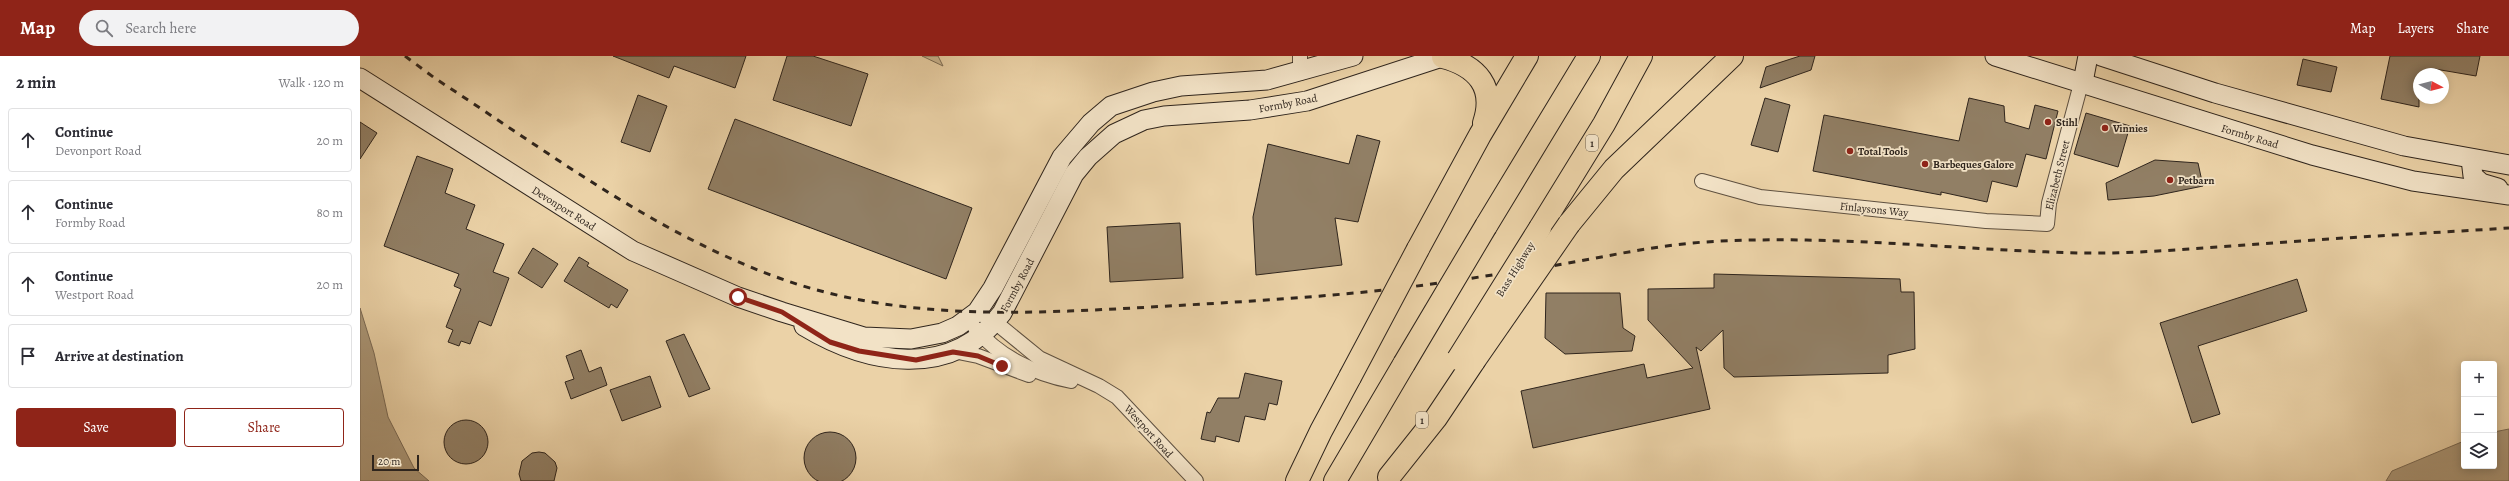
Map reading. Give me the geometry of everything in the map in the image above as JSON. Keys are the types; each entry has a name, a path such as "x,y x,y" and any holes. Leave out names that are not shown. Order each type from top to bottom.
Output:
{"highway":[{"path":"1444,56 1468,66 1479,77 1484,85 1488,96 1488,109 1480,135"},
{"path":"1297,481 1321,431 1418,249 1480,135 1527,56"},
{"path":"1336,481 1486,226 1589,56"},
{"name":"Bass Highway","path":"1388,479 1466,360 1540,228 1604,124 1641,56"},
{"path":"1466,360 1594,191 1625,158 1732,56"}],"main road":[{"name":"Formby Road","path":"782,312 864,337 889,339 928,337 947,330 970,317 993,288 1062,157 1087,127 1111,106 1132,98 1168,89 1267,80 1300,64 1353,56"},
{"name":"Formby Road","path":"782,312 830,342 874,355 916,360 953,352 981,334 995,322 1019,284 1074,174 1099,147 1125,128 1164,116 1250,110 1299,102 1330,94 1444,56"},
{"name":"Formby Road","path":"1995,56 2083,82 2254,137 2377,172 2421,183 2509,195"},
{"name":"Elizabeth Street","path":"2083,82 2088,56"},
{"path":"2101,56 2215,93 2404,146 2509,165"},
{"path":"1322,61 1330,94"},
{"path":"1299,102 1300,64"},
{"name":"Devonport Road","path":"360,78 633,251 738,297 782,312"},
{"path":"1111,106 1125,128"},
{"path":"2471,159 2471,172 2476,180 2509,191"}],"street":[{"name":"Elizabeth Street","path":"2047,224 2049,203 2078,90 2083,82"},
{"name":"Finlaysons Way","path":"1702,181 1760,197 1986,221 2047,224"},
{"path":"970,317 995,322"},
{"name":"Westport Road","path":"970,317 981,334 1024,366 1055,378"},
{"name":"Westport Road","path":"995,322 1039,358 1098,386 1126,405 1178,464 1196,481"},
{"name":"Westport Road","path":"953,352 978,356 1024,374 1098,386"}],"shaded area":[{"path":"922,56 938,56 943,66"},
{"path":"360,308 374,353 388,417 414,468 429,481 360,481"},
{"path":"2509,429 2509,481 2386,481 2392,471 2461,442 2461,469 2497,469 2497,431"}],"building":[{"path":"613,56 746,56 735,88 674,66 669,78"},
{"path":"787,56 813,56 868,74 851,126 773,100"},
{"path":"1800,56 1815,56 1811,70 1760,88 1766,67"},
{"path":"2390,56 2480,56 2476,76 2449,71 2449,68 2413,68 2413,104 2419,104 2419,107 2381,99"},
{"path":"2303,59 2337,67 2331,92 2297,85"},
{"path":"638,95 667,106 650,152 621,142"},
{"path":"1765,98 1790,105 1778,152 1751,145"},
{"path":"1969,98 2004,106 2005,122 2029,129 2035,105 2058,111 2046,159 2026,154 2017,187 1992,181 1987,202 1941,192 1941,195 1813,171 1824,115 1959,141"},
{"path":"2086,113 2130,126 2118,167 2074,154"},
{"path":"735,119 972,208 946,279 708,189"},
{"path":"360,122 377,133 360,159"},
{"path":"1357,135 1380,141 1358,222 1335,218 1342,265 1256,275 1253,217 1268,144 1349,164"},
{"path":"417,156 453,169 445,193 475,205 466,229 504,244 493,272 509,278 491,326 479,321 470,344 461,341 459,346 448,342 453,330 446,327 461,289 454,286 459,274 384,246"},
{"path":"2155,160 2198,163 2203,186 2154,196 2108,200 2106,183"},
{"path":"1180,223 1183,278 1110,282 1107,227"},
{"path":"533,248 558,264 542,288 518,273"},
{"path":"579,257 589,263 587,266 628,290 617,308 611,304 609,308 564,281"},
{"path":"1714,274 1900,279 1901,292 1914,292 1915,349 1888,355 1888,373 1734,377 1724,368 1723,330 1701,351 1696,347 1710,409 1533,448 1521,391 1644,364 1647,378 1693,368 1648,320 1648,289 1714,288"},
{"path":"2297,279 2307,311 2198,346 2220,414 2192,423 2160,323"},
{"path":"1546,293 1620,293 1623,328 1635,336 1632,351 1565,354 1545,338"},
{"path":"684,334 710,389 689,397 666,341"},
{"path":"581,350 589,372 601,367 607,385 571,399 565,382 574,379 566,356"},
{"path":"1245,373 1282,381 1277,405 1269,403 1265,420 1245,416 1239,442 1216,436 1215,442 1201,439 1207,412 1210,413 1218,398 1239,398"},
{"path":"650,376 661,407 622,421 610,390"},
{"path":"462,420 470,420 475,421 482,426 487,433 487,451 482,458 475,463 462,464 454,461 447,454 444,446 444,438 447,430 454,423"},
{"path":"825,432 835,432 845,436 852,443 856,453 856,463 852,473 845,480 840,482 820,482 815,480 808,473 804,463 804,453 808,443 815,436"},
{"path":"532,453 545,453 555,462 557,468 554,481 521,481 519,474 522,461"}],"railway":[{"path":"405,56 436,79 560,162 602,189 688,238 779,278 824,292 870,302 916,308 1010,312 1104,310 1312,297 1425,285 1547,267 1660,247 1705,242 1752,240 1846,241 2033,251 2104,253 2176,250 2509,228"}],"place":[{"name":"Stihl","path":"2048,122"},
{"name":"Vinnies","path":"2105,128"},
{"name":"Total Tools","path":"1850,151"},
{"name":"Barbeques Galore","path":"1925,164"},
{"name":"Petbarn","path":"2170,180"}],"route":[{"path":"738,297 782,312 830,342 859,351 904,360 924,360 953,352 967,353 990,360 1002,366"}]}
